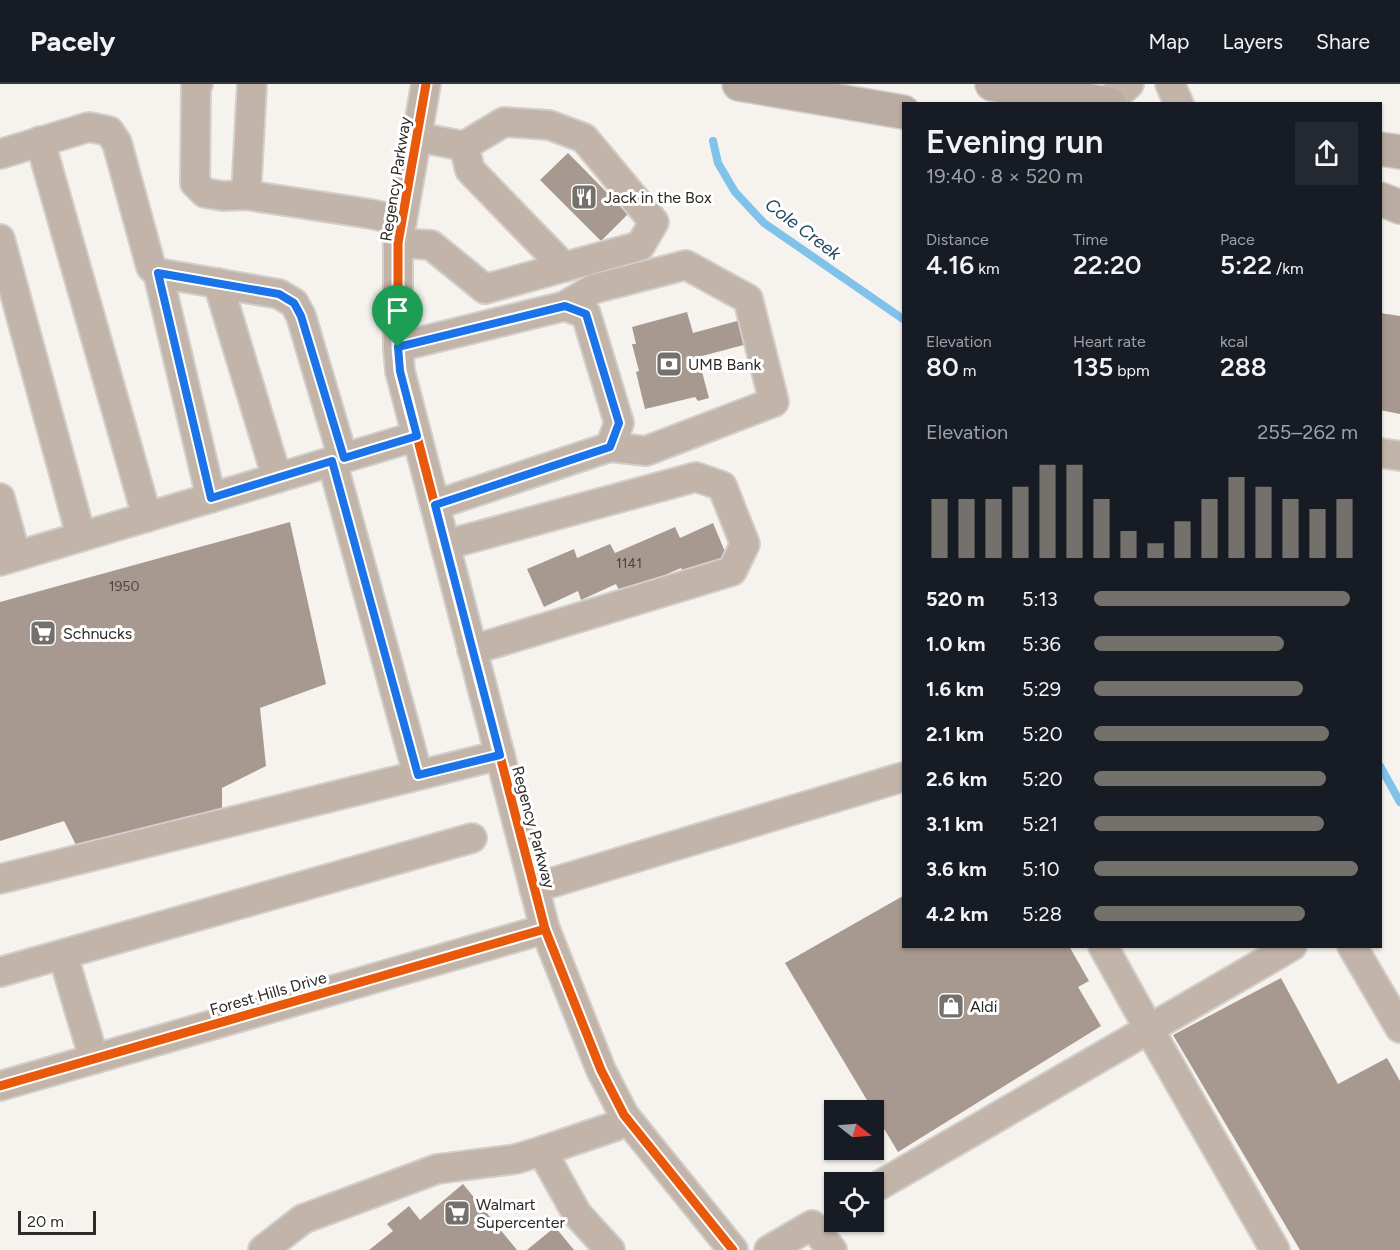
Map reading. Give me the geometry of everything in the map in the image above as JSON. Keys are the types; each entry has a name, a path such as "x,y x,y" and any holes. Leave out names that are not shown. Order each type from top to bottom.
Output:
{"main road":[{"path":"740,84 862,94 902,112"},
{"path":"992,84 1099,102"},
{"path":"1382,149 1400,152"},
{"path":"1382,198 1400,200"},
{"path":"1382,199 1400,207"}],"street":[{"path":"198,84 196,86 195,183 205,193 246,195 371,214 400,232 431,244 485,289 640,246 654,222 584,138 549,124 504,122 464,146 417,137"},
{"path":"246,195 252,84"},
{"name":"Regency Parkway","path":"426,84 400,232 398,347 400,371 534,888 545,929 601,1070 624,1115 733,1250"},
{"path":"1106,102 1129,84"},
{"path":"1170,84 1178,102"},
{"path":"0,153 88,127 108,131 117,143 151,267 158,273 279,294 294,303 301,316 418,775"},
{"path":"40,141 147,517"},
{"path":"464,146 470,170 564,267"},
{"path":"0,239 81,536"},
{"path":"398,347 565,306 593,289 686,265 748,299 774,402 646,451 610,447 435,505"},
{"path":"158,273 211,498"},
{"path":"218,283 277,478"},
{"path":"565,306 586,314 619,423 610,447"},
{"path":"0,498 8,558 417,436"},
{"path":"1382,453 1400,456"},
{"path":"445,545 696,477 722,486 745,544 732,571 472,650"},
{"path":"0,879 500,755"},
{"path":"534,888 902,777"},
{"path":"0,972 472,838"},
{"name":"Forest Hills Drive","path":"0,1086 545,929"},
{"path":"1104,948 1275,1250"},
{"path":"884,1183 1289,948"},
{"path":"1353,948 1400,1028"},
{"path":"63,955 94,1059"},
{"path":"263,1250 303,1219 437,1169 516,1159 616,1126 624,1115"},
{"path":"542,1150 577,1214 610,1250"},
{"path":"769,1250 823,1218 832,1250"}],"building":[{"name":"Jack in the Box","path":"568,153 628,214 601,241 540,180"},
{"name":"UMB Bank","path":"687,312 693,333 748,318 755,342 698,357 709,398 698,401 695,397 645,409 636,372 639,371 632,344 636,344 632,327"},
{"path":"1382,313 1400,316 1400,414 1382,410"},
{"path":"290,522 326,684 260,708 266,766 222,788 222,812 82,857 64,821 0,841 0,602"},
{"path":"713,523 728,559 686,578 681,568 621,594 616,584 581,600 578,591 544,607 527,569 574,549 577,558 610,544 615,553 675,527 680,538"},
{"name":"Aldi","path":"902,897 902,948 1070,948 1089,981 1078,987 1101,1026 898,1152 884,1129 884,1100 867,1100 785,963"},
{"path":"1281,978 1338,1084 1387,1058 1400,1081 1400,1250 1300,1250 1173,1035"},
{"name":"Walmart Supercenter","path":"463,1184 517,1250 369,1250 393,1231 387,1224 409,1206 420,1220"},
{"name":"Walmart Supercenter","path":"555,1227 574,1250 527,1250"}],"waterway":[{"name":"Cole Creek","path":"713,141 718,163 735,192 764,223 902,318"},
{"name":"Cole Creek","path":"1382,770 1400,802"}],"cycle path":[{"path":"426,84 398,243 400,371 545,929 601,1070 624,1115 733,1250"},
{"path":"0,1086 545,929"}],"place":[{"name":"Jack in the Box","path":"584,197"},
{"name":"UMB Bank","path":"669,364"},
{"name":"Schnucks","path":"43,633"},
{"name":"Aldi","path":"951,1006"},
{"name":"Walmart Supercenter","path":"457,1213"}],"route":[{"path":"158,273 279,294 294,303 301,316 344,458 417,436 400,371 398,347 565,306 586,314 619,423 610,447 435,505 500,755 418,775 332,461 211,498 158,273"}]}
